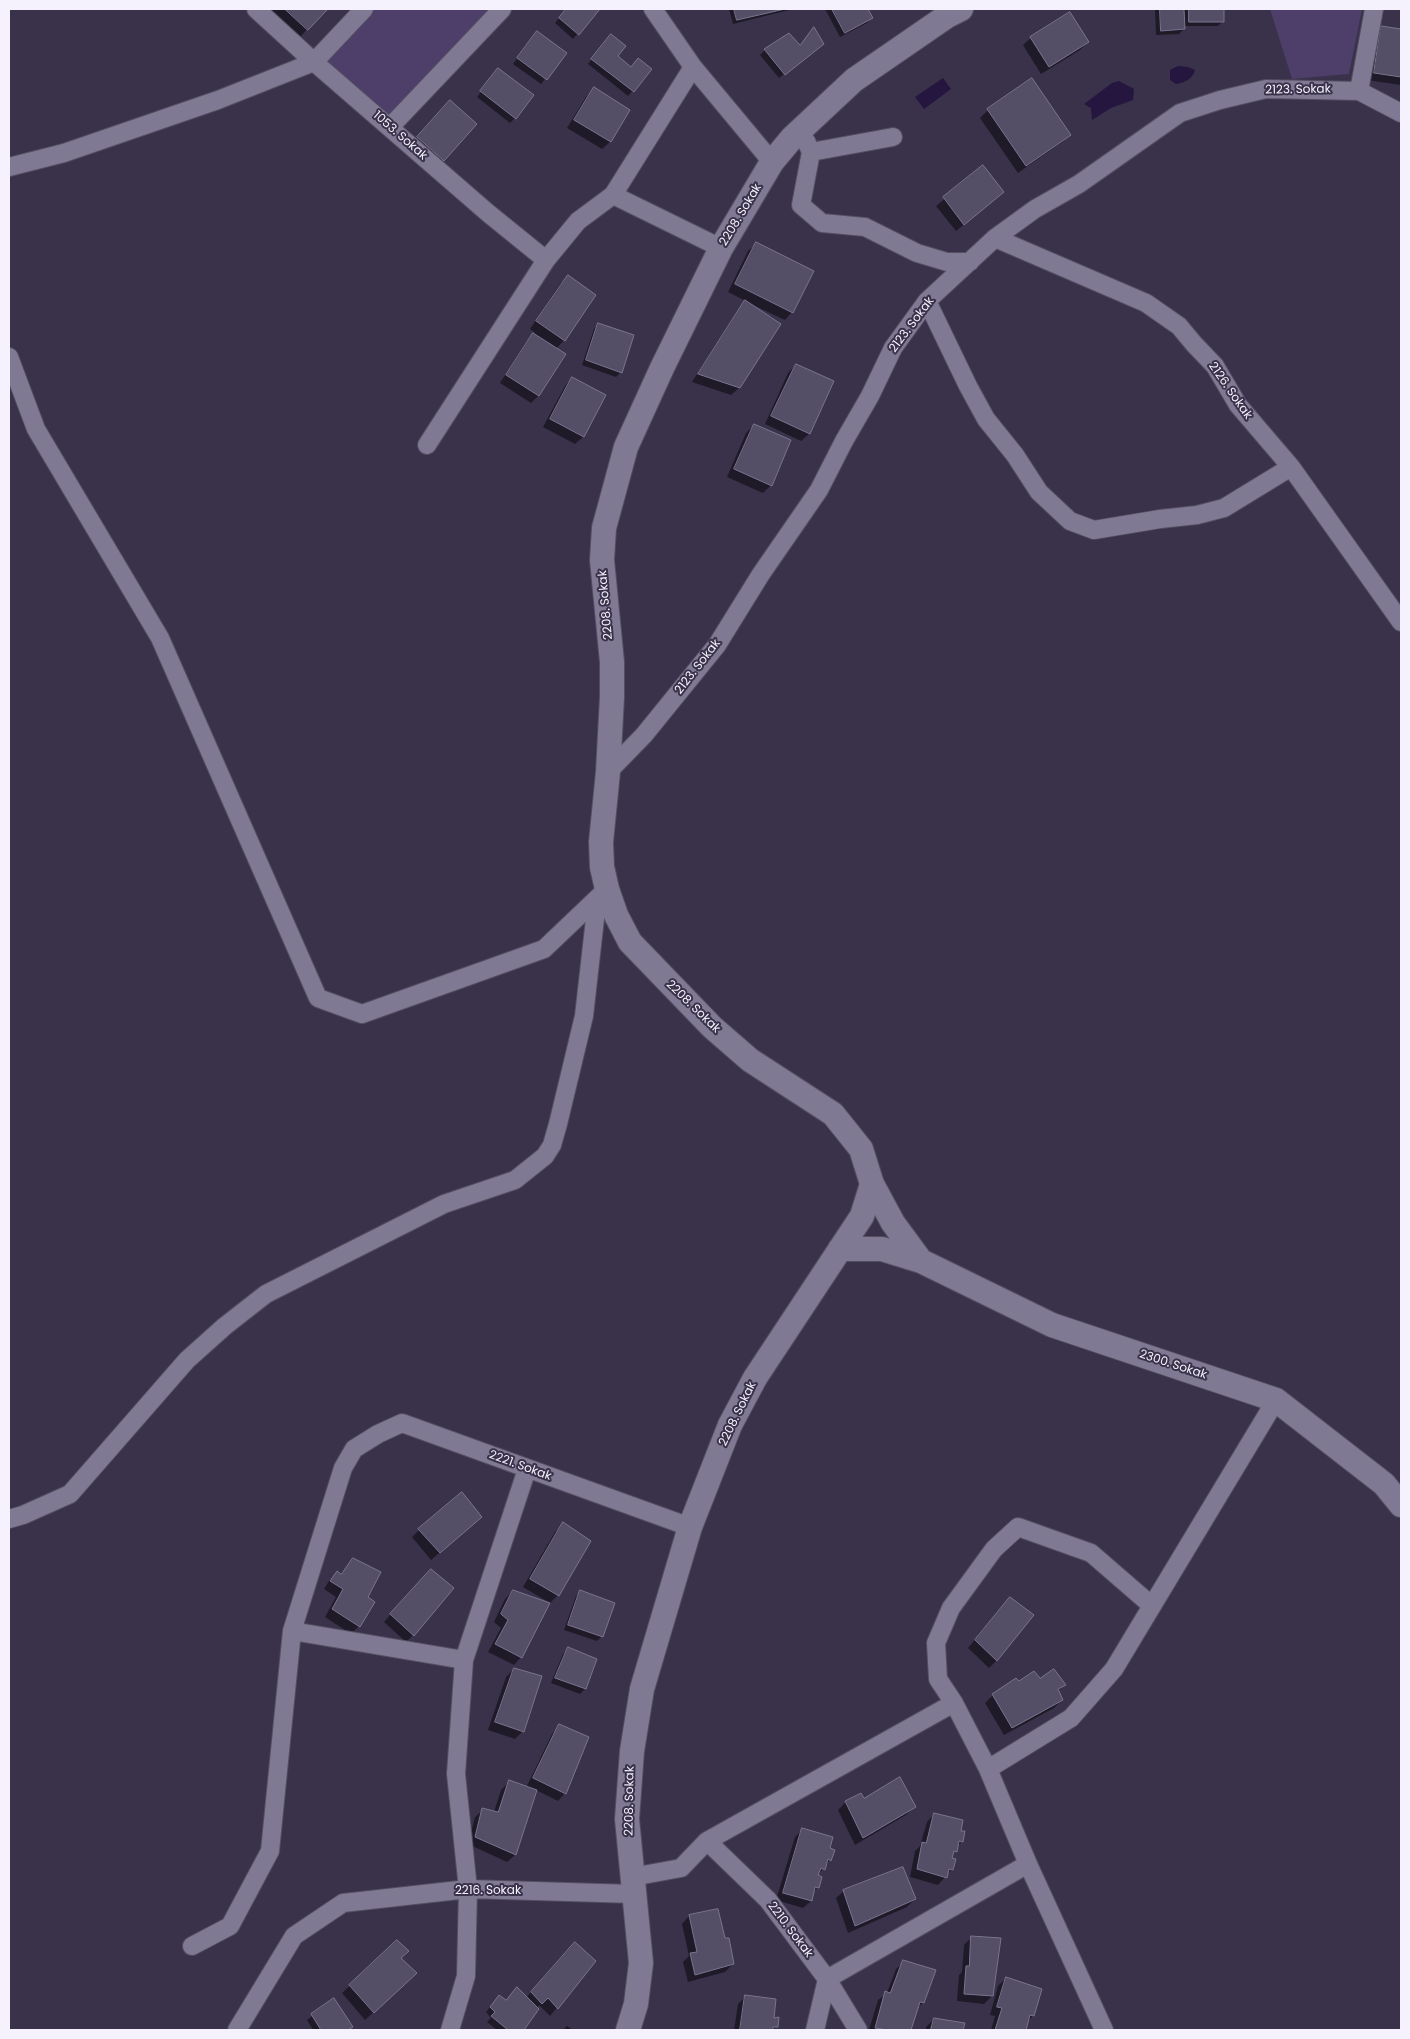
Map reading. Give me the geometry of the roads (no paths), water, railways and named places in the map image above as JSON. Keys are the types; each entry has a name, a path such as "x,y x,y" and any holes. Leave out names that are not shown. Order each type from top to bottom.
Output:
{"street":[{"name":"1053. Sokak","path":"256,9 314,62 488,213 546,260"},
{"path":"9,167 64,153 191,110 314,62 364,9"},
{"path":"390,127 502,9"},
{"path":"653,9 693,67 772,162"},
{"name":"2208. Sokak","path":"628,2030 636,2004 641,1963 627,1819 632,1752 640,1698 690,1527 730,1425 754,1378 858,1222 872,1184 861,1149 833,1114 750,1060 712,1027 630,942 616,915 602,867 601,842 608,772 612,696 612,662 602,560 604,528 626,447 662,368 722,248 772,162 800,130 854,80 947,16 961,9"},
{"path":"1359,91 1374,9"},
{"path":"427,446 546,260 578,221 613,195 693,67"},
{"name":"2123. Sokak","path":"608,772 644,735 718,645 761,574 819,490 894,348 928,302 995,238 1035,209 1079,184 1180,113 1220,100 1266,89 1359,91 1401,113"},
{"path":"800,130 811,152 801,205 822,223 865,227 925,255 947,262 970,262"},
{"path":"811,152 893,137"},
{"path":"613,195 722,248"},
{"name":"2126. Sokak","path":"995,238 1146,303 1179,326 1216,366 1238,405 1291,468 1401,622"},
{"path":"928,302 968,386 986,418 1015,455 1039,492 1070,521 1094,530 1197,515 1224,508 1291,468"},
{"path":"9,357 36,429 160,638 318,998 362,1014 544,949 607,889"},
{"path":"9,1519 23,1515 70,1494 187,1360 225,1326 266,1294 444,1204 515,1180 545,1156 552,1145 571,1076 584,1016 596,910 607,889"},
{"path":"872,1184 894,1223 921,1261"},
{"path":"858,1222 894,1223"},
{"path":"858,1222 882,1249"},
{"path":"840,1249 882,1249"},
{"name":"2300. Sokak","path":"882,1249 921,1261 1052,1325 1276,1400 1384,1484 1401,1505"},
{"path":"988,1770 1071,1718 1114,1668 1276,1400"},
{"name":"2221. Sokak","path":"292,1631 344,1468 354,1449 378,1434 402,1423 690,1527"},
{"path":"450,2030 466,1976 468,1889 456,1774 464,1660 527,1469"},
{"path":"1104,2030 1028,1864 988,1770 954,1703 938,1678 936,1643 951,1608 994,1549 1018,1527 1091,1553 1151,1605"},
{"path":"192,1946 230,1926 270,1851 292,1631 464,1660"},
{"name":"2216. Sokak","path":"237,2030 294,1936 343,1903 468,1889 633,1886 681,1868 707,1842 954,1703"},
{"name":"2210. Sokak","path":"707,1842 768,1900 827,1979 858,2030"},
{"path":"815,2030 827,1979 1028,1864"}]}
